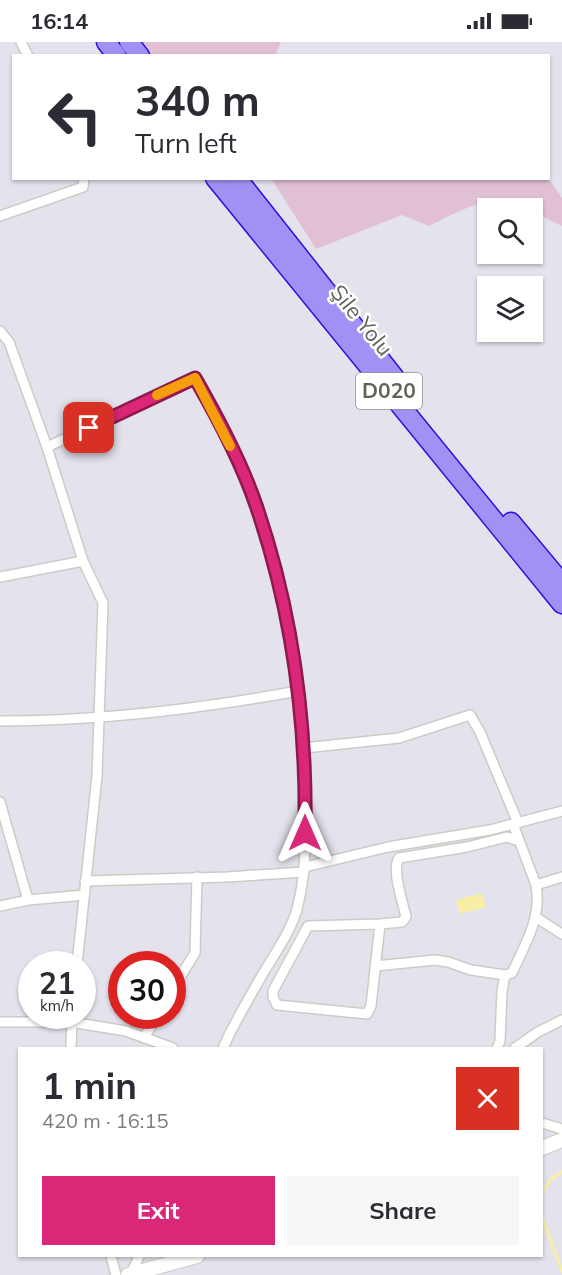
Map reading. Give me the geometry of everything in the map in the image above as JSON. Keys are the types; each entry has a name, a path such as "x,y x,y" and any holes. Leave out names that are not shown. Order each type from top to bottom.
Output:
{"highway":[{"path":"106,42 115,54"},
{"path":"129,42 138,54"},
{"name":"Şile Yolu","path":"217,180 562,604"},
{"name":"Şile Yolu","path":"239,180 349,322 562,583"}],"street":[{"path":"0,216 83,187 84,180"},
{"path":"0,331 9,342 47,447 83,561 102,603 97,776 78,951"},
{"path":"47,447 195,378 229,442 255,504 279,586 298,691 304,748 304,869 298,907 281,943 224,1047"},
{"path":"0,577 83,561"},
{"path":"0,721 60,721 99,718 214,706 298,691"},
{"path":"304,748 399,738 470,715 480,732 536,885 537,918 512,973 505,975 471,970 435,960 375,966"},
{"path":"0,802 28,900"},
{"path":"86,880 197,877 304,869 388,847 515,823 562,811"},
{"path":"380,924 371,1006 367,1014 277,1005 273,991 308,926 402,922 406,917 396,872 396,863 399,858 467,847 507,837 519,841"},
{"path":"186,967 195,953 197,877"},
{"path":"536,885 562,877"},
{"path":"0,906 28,900 84,895"},
{"path":"537,918 562,933"},
{"path":"497,1047 500,1041 505,975"},
{"path":"516,1047 538,1032 562,1020"},
{"path":"0,1022 18,1021"},
{"path":"96,1024 126,1031 169,1047"},
{"path":"71,1047 72,1029"},
{"path":"144,1038 149,1029"},
{"path":"543,1123 562,1129"},
{"path":"543,1148 562,1140"},
{"path":"111,1257 116,1275"},
{"path":"130,1274 138,1257"},
{"path":"130,1274 192,1257"}],"shaded area":[{"path":"139,42 281,42 276,54 149,54"},
{"path":"272,180 550,180 562,198 562,226 543,217 543,198 477,198 477,204 429,226 402,215 316,249"},
{"path":"482,893 486,907 460,914 456,900"}],"waterway":[{"path":"543,1191 551,1179 562,1172"},
{"path":"543,1220 562,1271"}],"slow traffic":[{"path":"157,395 195,378 209,401 230,446"}],"route":[{"path":"89,428 195,378 209,401 255,504 279,586 295,665 304,748 305,833"}]}
